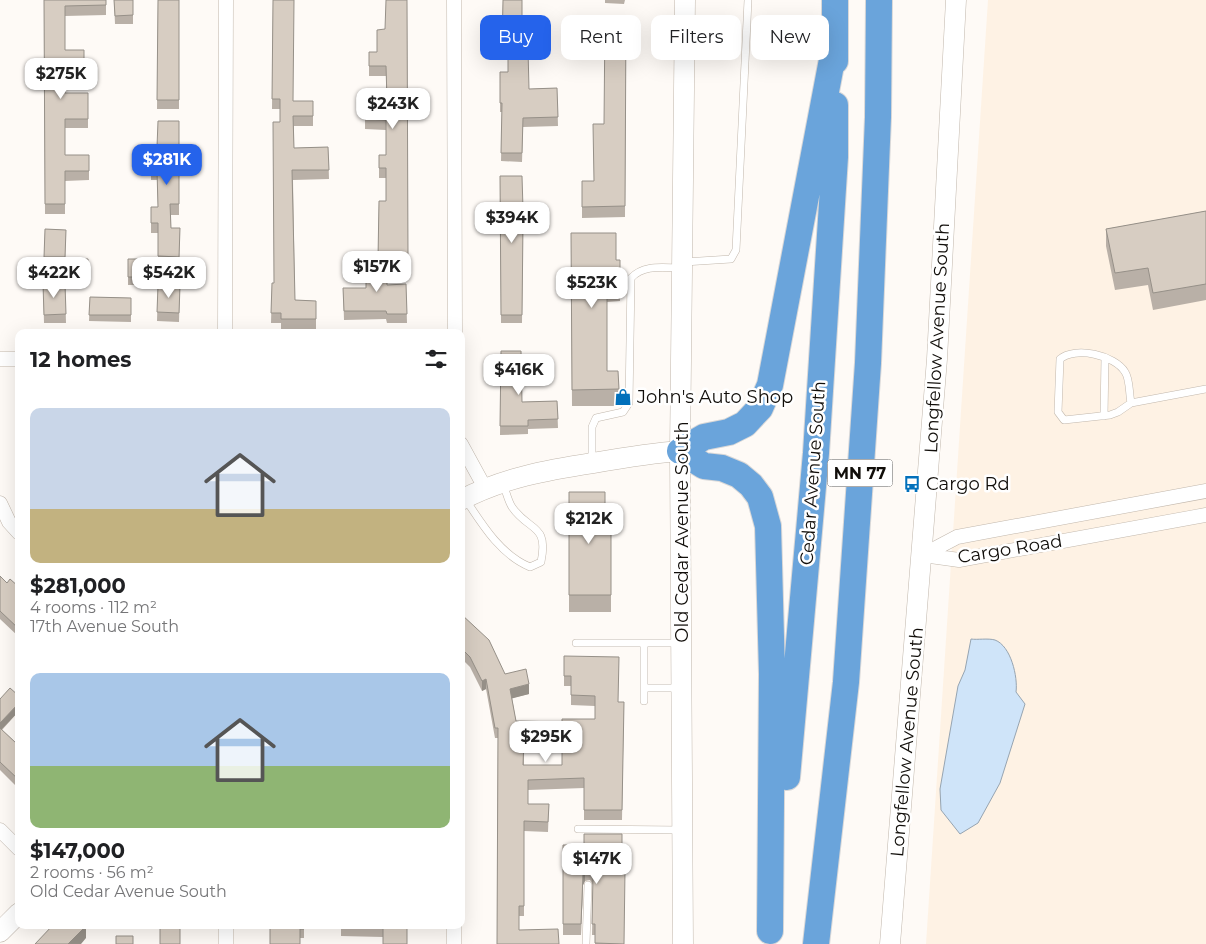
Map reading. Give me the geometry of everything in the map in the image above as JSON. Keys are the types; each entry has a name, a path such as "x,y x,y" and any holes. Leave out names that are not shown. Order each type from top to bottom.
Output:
{"highway":[{"name":"Cedar Avenue South","path":"770,938 795,699 816,453 835,157 835,0"},
{"name":"MN 77","path":"816,944 846,682 866,382 878,117 879,0"},
{"path":"770,938 772,674 768,526 760,497 751,485 739,475 722,468 704,466 680,451 704,437 729,432 745,424 760,408 770,385 835,44"}],"street":[{"path":"225,329 226,0"},
{"path":"454,0 455,329"},
{"name":"Old Cedar Avenue South","path":"683,944 680,451 685,0"},
{"name":"Longfellow Avenue South","path":"890,944 938,359 956,0"},
{"path":"0,359 15,359"},
{"path":"465,449 494,485"},
{"path":"465,498 494,485 541,471 655,452 680,451"},
{"name":"Cargo Road","path":"923,555 957,538 1206,492"},
{"path":"0,503 9,522 15,529"},
{"name":"Cargo Road","path":"923,555 959,560 1206,515"},
{"path":"0,830 15,845"},
{"path":"0,932 15,916"},
{"path":"226,929 226,944"},
{"path":"454,929 454,944"}],"lane":[{"path":"592,463 592,427 596,418 623,412 629,403 631,278 638,271 647,268 722,262 731,259 736,250 748,0"},
{"path":"1131,402 1126,373 1121,367 1106,358 1084,353 1064,356 1058,363 1058,412 1060,417 1070,421 1118,412 1131,402 1206,389"},
{"path":"1104,416 1106,358"},
{"path":"465,502 513,560 530,567 541,562 544,548 542,536 511,507 494,485"},
{"path":"576,643 682,643"},
{"path":"644,643 644,701"},
{"path":"644,688 682,688"},
{"path":"578,829 682,830"},
{"path":"586,944 588,885"}],"shaded area":[{"path":"988,0 1206,0 1206,944 926,944"}],"water":[{"path":"971,639 989,639 1001,643 1012,663 1016,678 1016,692 1025,704 1000,783 978,823 960,834 941,810 940,789 958,686 965,670"}],"building":[{"path":"44,0 106,0 106,5 65,6 65,50 84,50 84,67 65,67 65,93 88,93 88,119 65,119 65,155 89,155 89,171 65,171 65,204 45,204"},
{"path":"114,0 133,0 133,15 115,16"},
{"path":"158,0 179,0 179,100 157,100"},
{"path":"273,0 294,0 293,101 313,101 313,116 293,116 294,148 328,147 329,170 292,170 295,300 316,301 316,319 281,319 281,313 271,313 272,283 274,283 273,122 280,122 280,99 272,99"},
{"path":"386,0 407,0 408,257 378,258 379,201 386,201 386,168 379,168 379,155 386,155 386,120 365,119 365,100 387,100 386,66 369,66 369,52 377,52 377,30 385,29"},
{"path":"503,0 522,0 522,15 503,15"},
{"path":"508,60 528,60 529,89 557,88 558,117 523,118 522,153 501,153 502,103 500,103 500,72 508,72"},
{"path":"605,60 626,60 625,206 582,207 582,181 594,181 593,124 604,124"},
{"path":"158,121 179,121 179,204 170,204 171,228 180,228 179,257 158,256 158,223 151,223 151,207 158,207 157,170 151,170 152,147 157,147"},
{"path":"500,176 522,176 523,209 527,209 527,223 523,223 522,315 501,315"},
{"path":"1206,211 1206,284 1153,293 1148,268 1115,273 1106,229"},
{"path":"45,229 66,230 65,257 44,257"},
{"path":"571,233 616,233 616,260 620,260 620,284 607,285 607,371 618,371 619,389 572,390"},
{"path":"71,259 88,259 88,276 70,276"},
{"path":"128,259 146,259 146,277 128,277"},
{"path":"366,260 387,260 387,285 406,284 407,314 387,314 386,311 344,311 343,288 366,288"},
{"path":"43,284 65,284 66,314 44,315"},
{"path":"158,286 180,286 179,313 157,312"},
{"path":"90,297 131,298 131,315 89,315"},
{"path":"501,351 521,351 522,402 557,401 558,419 528,420 528,426 500,426"},
{"path":"569,492 605,492 605,514 611,514 611,595 569,595"},
{"path":"0,576 7,583 10,579 15,583 15,625 0,611"},
{"path":"465,618 489,640 505,674 526,669 529,684 510,689 516,721 562,722 562,719 595,719 595,696 571,695 571,676 564,676 564,656 619,657 618,702 624,702 622,810 584,810 584,778 528,780 528,804 549,804 548,822 524,821 524,906 519,906 519,930 558,929 559,944 497,944 498,728 495,728 486,679 482,681 470,657 465,652","holes":["524,737 562,738 562,765 523,765"]},
{"path":"10,688 15,692 15,707 0,723 0,699"},
{"path":"0,728 15,742 15,776 0,762"},
{"path":"584,834 622,834 622,870 625,870 624,944 595,943 595,924 592,924 593,875 590,870 585,870 583,874 581,924 563,924 563,845 584,845"},
{"path":"49,929 83,929 68,944 35,944"},
{"path":"160,929 180,929 180,944 160,944"},
{"path":"270,929 300,929 300,944 270,944"},
{"path":"383,929 407,929 407,944 383,944"},
{"path":"116,936 133,936 133,944 116,944"}],"place":[{"name":"John's Auto Shop","path":"623,397"},
{"name":"Cargo Rd","path":"912,484"}]}
